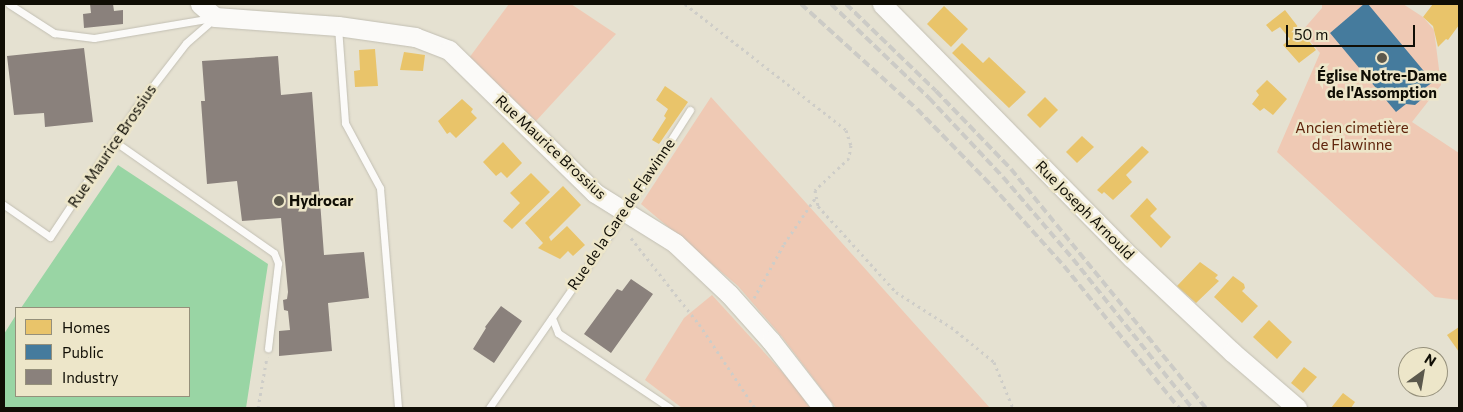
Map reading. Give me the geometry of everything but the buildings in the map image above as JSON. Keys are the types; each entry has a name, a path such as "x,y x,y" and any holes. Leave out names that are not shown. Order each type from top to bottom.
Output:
{"street":[{"path":"200,4 215,18"},
{"name":"Rue Joseph Arnould","path":"882,4 1132,258 1232,352 1297,408"},
{"name":"Rue Maurice Brossius","path":"215,18 338,26 415,36 449,50 621,217 652,227 674,243 746,313 771,341 823,408"}],"lane":[{"name":"Rue Maurice Brossius","path":"9,4 54,33 94,38 215,18"},
{"name":"Rue Maurice Brossius","path":"4,205 50,236 135,108 186,43 215,18"},
{"path":"338,26 345,123 380,188 398,408"},
{"name":"Rue de la Gare de Flawinne","path":"489,408 621,217 690,110"},
{"path":"114,141 274,253 278,263 268,348"},
{"path":"552,318 558,333 670,408"}],"path":[{"path":"685,4 846,130 851,145 849,158 816,190 818,206 896,292 951,327 994,362 1013,408"},
{"path":"746,313 784,244 817,196"},
{"path":"621,217 699,324 755,408"},
{"path":"258,408 268,348"}],"green space":[{"path":"509,4 571,4 616,34 536,121 469,58"},
{"name":"Ancien cimetière de Flawinne","path":"1322,4 1403,4 1423,17 1434,30 1441,85 1412,122 1459,153 1459,300 1435,297 1277,152 1320,53 1302,31 1322,8"},
{"path":"711,97 990,408 836,408 782,337 738,286 641,204"},
{"path":"712,295 794,385 810,408 682,408 645,380 684,318"}],"shaded area":[{"path":"118,165 268,264 246,408 4,408 4,334 15,317 15,397 190,397 190,307 22,307"}],"railway":[{"path":"801,4 917,109 992,186 1064,266 1179,408"},
{"path":"831,4 929,98 1003,177 1073,259 1192,408"},
{"path":"846,4 936,91 1011,169 1206,408"}],"place":[{"name":"Église Notre-Dame de l'Assomption","path":"1382,58"},
{"name":"Hydrocar","path":"279,201"}]}
